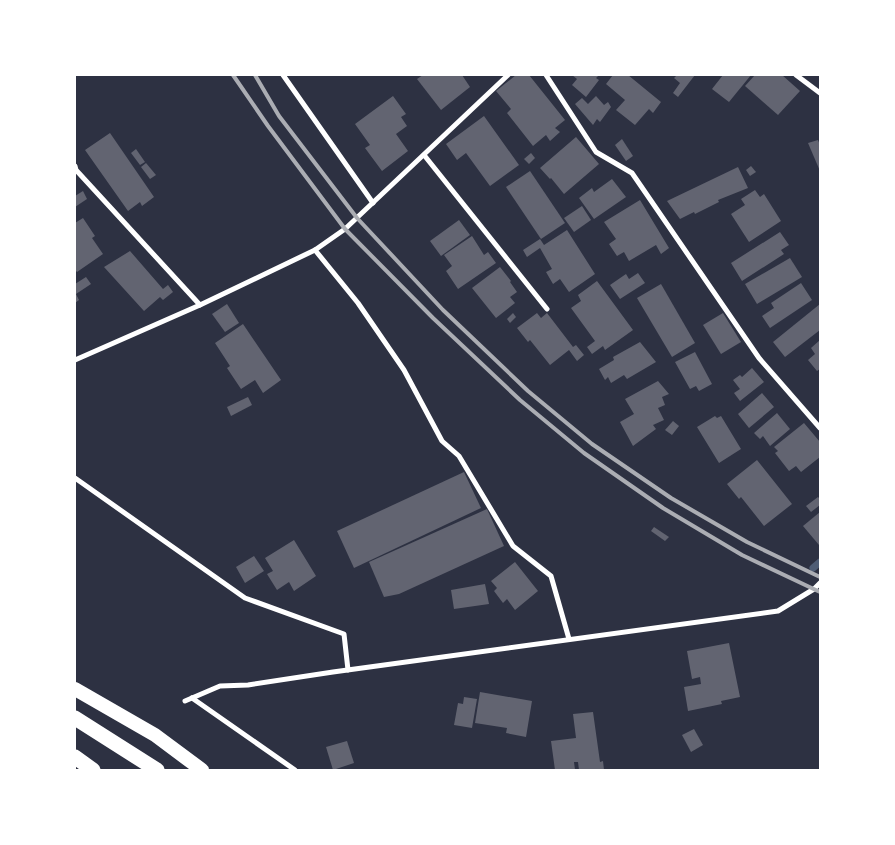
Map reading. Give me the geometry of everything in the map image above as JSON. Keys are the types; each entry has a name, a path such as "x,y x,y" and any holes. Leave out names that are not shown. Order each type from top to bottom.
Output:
{"highway":[{"path":"75,689 155,735 202,770"},
{"path":"75,718 156,770"},
{"path":"75,757 93,770"}],"street":[{"path":"283,75 373,203"},
{"path":"75,360 200,305 315,250 345,229 508,75"},
{"path":"546,75 596,152 632,173 759,358 820,428"},
{"path":"796,75 820,94"},
{"path":"424,155 547,309"},
{"path":"75,166 76,170 200,305"},
{"path":"315,250 358,303 404,370 442,441 459,456 513,546 551,576 569,639"},
{"path":"75,478 245,598 344,634 348,670"},
{"path":"185,701 220,686 248,685 778,611 814,590 820,583"},
{"path":"192,698 295,770"}],"building":[{"path":"423,75 462,75 470,87 441,110 417,79"},
{"path":"516,75 529,75 565,120 555,128 560,132 550,141 546,135 533,146 507,113 511,109 496,91"},
{"path":"572,75 599,75 596,78 599,80 586,97 572,85 577,79"},
{"path":"613,75 628,75 661,102 653,113 649,109 635,125 616,110 625,100 606,84"},
{"path":"677,75 695,75 678,97 673,93 680,83 674,78"},
{"path":"723,75 751,75 729,102 712,89"},
{"path":"755,75 782,75 800,91 778,115 745,86"},
{"path":"393,96 406,114 401,117 407,126 396,134 408,151 382,171 365,148 370,145 355,124"},
{"path":"596,96 604,105 608,102 611,107 600,122 597,119 593,125 575,104 582,98 588,104"},
{"path":"484,116 519,165 490,186 466,153 457,160 446,144"},
{"path":"110,133 154,197 142,206 140,202 128,211 85,150"},
{"path":"576,137 599,164 564,194 540,168"},
{"path":"622,139 633,156 626,161 615,145"},
{"path":"818,140 820,145 820,171 808,143"},
{"path":"136,149 145,162 140,165 131,153"},
{"path":"531,153 535,158 529,164 524,159"},
{"path":"146,163 156,175 150,179 141,167"},
{"path":"751,166 756,172 750,176 746,170"},
{"path":"738,167 748,188 718,200 719,202 695,214 694,212 680,219 667,201"},
{"path":"530,171 565,223 541,239 506,187"},
{"path":"612,179 626,197 594,219 579,198 592,188 594,192"},
{"path":"755,190 760,197 764,194 781,221 749,242 731,214 745,205 741,199"},
{"path":"83,191 87,199 75,207 75,196"},
{"path":"640,200 669,248 661,254 656,245 629,261 624,252 617,256 609,244 616,239 604,222"},
{"path":"582,206 591,220 574,232 564,218"},
{"path":"83,218 95,236 92,238 103,254 77,272 75,270 75,223"},
{"path":"459,220 470,235 441,256 430,241"},
{"path":"567,230 595,274 569,292 560,279 553,284 546,272 552,269 540,248 527,257 523,250 540,239 544,245"},
{"path":"780,232 789,245 781,250 784,254 742,281 731,263"},
{"path":"472,236 484,255 488,252 496,263 458,289 446,271 452,266 444,255"},
{"path":"130,251 163,289 168,285 173,292 163,300 160,297 144,311 104,267"},
{"path":"790,258 802,277 757,304 745,284"},
{"path":"500,267 517,292 510,297 515,303 496,318 472,288"},
{"path":"638,273 645,283 620,299 610,285 626,274 629,279"},
{"path":"86,277 91,284 76,294 79,300 75,303 75,284"},
{"path":"597,281 633,330 605,350 603,346 592,354 587,347 595,341 571,308 581,301 578,295"},
{"path":"801,283 812,300 770,328 762,316 774,308 771,303"},
{"path":"661,284 695,343 672,357 637,298"},
{"path":"227,304 239,323 225,332 212,314"},
{"path":"820,304 820,330 785,357 773,342"},
{"path":"513,313 516,317 510,323 507,319"},
{"path":"537,313 541,318 547,313 573,347 576,345 584,355 577,361 569,350 550,365 530,340 528,342 517,328"},
{"path":"723,313 741,342 721,354 703,325"},
{"path":"243,324 281,380 263,393 255,380 241,389 227,368 230,366 215,343"},
{"path":"820,340 820,369 817,371 808,360 815,354 811,348"},
{"path":"640,342 656,362 627,379 624,375 611,383 608,377 605,380 599,369 614,360 613,357"},
{"path":"695,352 712,384 699,391 696,386 690,389 675,362"},
{"path":"752,368 764,382 740,401 734,393 740,389 733,380 740,375 742,377"},
{"path":"658,381 669,394 662,397 665,405 658,408 664,420 653,425 656,429 633,446 620,422 634,414 625,399"},
{"path":"762,393 774,407 749,428 738,414"},
{"path":"248,397 252,405 231,416 227,407"},
{"path":"777,413 790,429 770,446 763,436 760,439 754,433"},
{"path":"715,416 717,418 721,416 741,449 719,463 697,427"},
{"path":"673,421 679,426 672,435 665,430"},
{"path":"804,423 820,442 820,457 801,472 796,466 789,471 775,453 778,451 774,447"},
{"path":"757,460 792,504 764,526 741,497 739,499 727,484"},
{"path":"464,472 481,508 354,568 337,531"},
{"path":"818,497 820,505 811,512 806,506"},
{"path":"487,509 504,546 399,594 384,597 369,562"},
{"path":"820,512 820,544 819,545 803,526"},
{"path":"654,527 669,537 665,541 651,531"},
{"path":"294,540 316,576 294,591 289,582 277,590 267,574 273,571 265,558"},
{"path":"254,556 264,571 245,583 236,567"},
{"path":"515,562 538,591 515,610 507,599 503,603 494,591 497,588 491,581"},
{"path":"485,584 489,604 454,609 451,590"},
{"path":"729,643 740,697 721,701 722,704 688,711 684,687 701,684 700,677 692,679 687,651"},
{"path":"480,692 532,701 526,737 506,733 507,728 475,723"},
{"path":"464,697 477,699 472,728 454,725 458,703 463,704"},
{"path":"593,712 600,762 603,761 604,770 579,770 578,762 574,762 575,770 555,770 551,741 576,738 573,714"},
{"path":"694,729 703,745 691,752 682,735"},
{"path":"347,741 354,763 333,770 326,747"}],"waterway":[{"path":"813,568 820,562"}],"railway":[{"path":"233,75 268,126 345,229 433,318 520,400 584,453 663,508 742,555 820,592"},
{"path":"255,75 279,116 357,218 443,310 528,391 592,444 671,498 747,542 820,577"}]}
